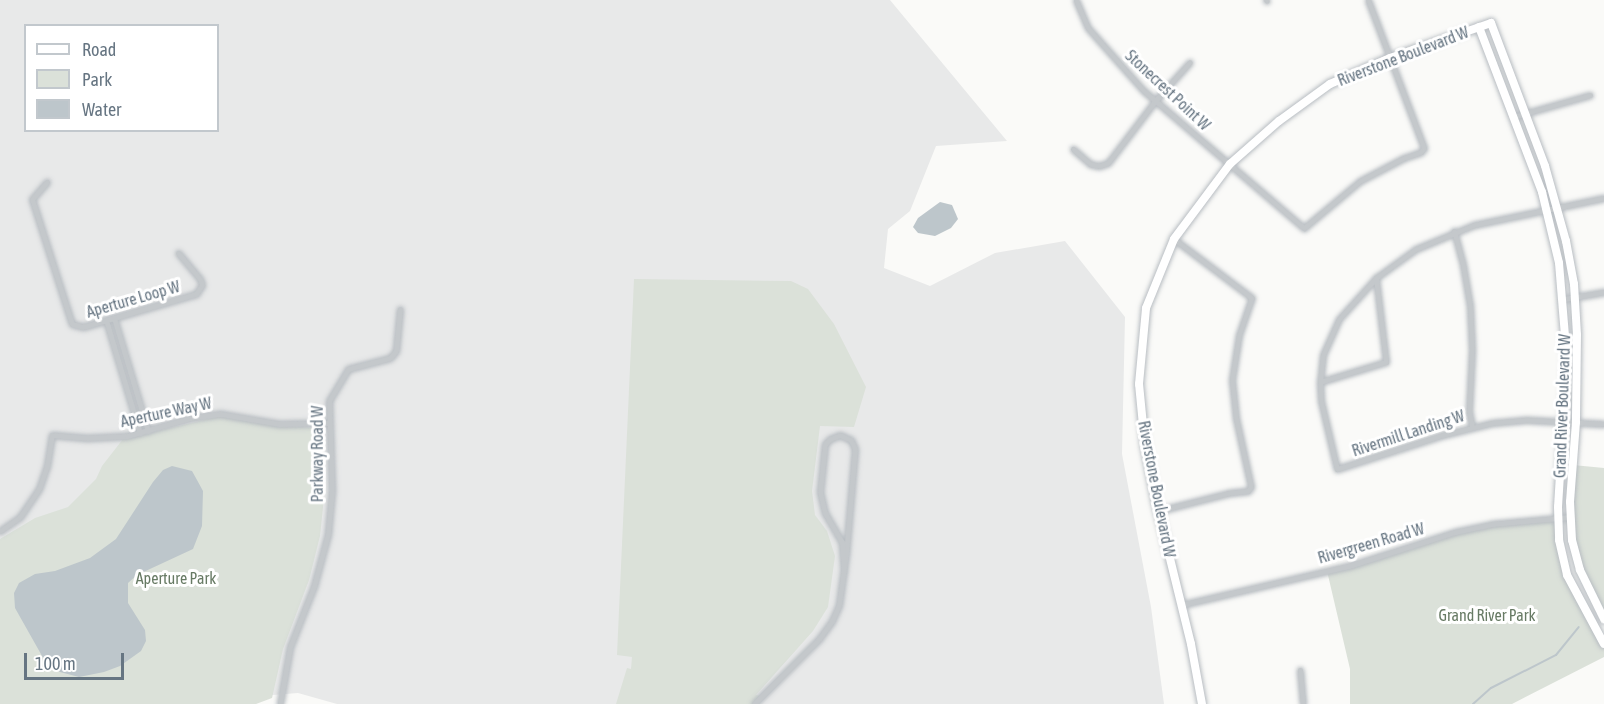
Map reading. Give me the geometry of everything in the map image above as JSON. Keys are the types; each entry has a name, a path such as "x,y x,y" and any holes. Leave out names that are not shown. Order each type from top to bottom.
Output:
{"street":[{"name":"Stonecrest Point W","path":"1076,0 1088,28 1109,54 1155,101 1304,228 1360,182 1404,158 1421,152 1423,144 1390,58"},
{"path":"1368,0 1390,58"},
{"name":"Riverstone Boulevard W","path":"1202,704 1145,446 1139,384 1146,308 1174,239 1230,164 1279,121 1330,84 1390,58 1491,23"},
{"name":"Grand River Boulevard W","path":"1491,23 1558,207 1575,297 1577,335 1576,422 1570,517 1572,540 1580,570 1604,619"},
{"name":"Grand River Boulevard W","path":"1479,27 1547,210 1559,263 1564,299 1567,360 1557,518 1567,575 1604,644"},
{"path":"1073,149 1090,164 1099,166 1108,163 1155,101 1190,62"},
{"path":"1513,117 1590,95"},
{"name":"Aperture Loop W","path":"47,182 32,199 70,320 77,327 196,294 202,285 200,279 178,253"},
{"name":"Rivermill Landing W","path":"1604,198 1454,231 1416,249 1376,278 1358,295 1334,328 1323,355 1320,382 1321,401 1337,469 1472,427 1528,420 1563,420 1604,424"},
{"path":"1454,231 1470,306 1472,350 1469,411 1472,427"},
{"path":"1158,511 1229,493 1248,491 1251,487 1236,418 1232,380 1239,335 1252,298 1174,239"},
{"path":"1320,382 1386,362 1376,278"},
{"path":"1564,299 1604,292"},
{"name":"Parkway Road W","path":"280,704 290,647 314,586 328,534 332,490 329,401 348,369 390,358 396,351 400,309"},
{"path":"114,318 148,430"},
{"path":"106,320 140,433"},
{"name":"Aperture Way W","path":"0,531 20,517 39,489 47,466 52,435 107,438 140,433 207,414 221,414 279,424 328,423"},
{"path":"754,704 819,639 832,621 839,605 844,571 855,449 851,440 840,435 830,438 825,444 820,492 825,513 842,542 844,571"},
{"name":"Rivergreen Road W","path":"1181,605 1349,567 1473,528 1511,521 1570,517"},
{"path":"1300,670 1303,704"}],"shaded area":[{"path":"0,0 890,0 1007,141 936,146 910,211 888,229 884,268 930,286 995,253 1065,241 1125,317 1122,454 1151,607 1164,704 337,704 298,693 155,704 0,704"}],"green space":[{"path":"634,279 791,281 808,289 834,324 866,387 854,427 820,426 812,491 815,515 827,531 835,556 828,607 813,631 756,695 761,696 754,704 616,704 627,668 631,669 632,657 617,655"},
{"name":"Aperture Park","path":"221,416 322,430 325,488 320,536 309,580 283,649 272,698 256,704 0,704 0,539 35,518 68,507 96,479 102,466 123,439"},
{"path":"1573,465 1604,468 1604,619 1587,587 1572,540"},
{"name":"Grand River Park","path":"1557,518 1562,556 1604,644 1604,657 1512,704 1350,704 1350,669 1327,571 1492,524"}],"water":[{"path":"940,202 952,205 958,219 951,228 935,236 918,233 913,227 918,218"},
{"path":"172,466 192,471 203,491 202,526 193,549 137,575 128,583 128,603 145,630 146,641 141,651 120,666 104,672 79,677 60,672 46,663 15,608 14,593 19,583 35,574 55,571 90,558 116,539 153,482 163,470"}],"waterway":[{"path":"1473,704 1491,688 1556,655 1579,627"}]}
